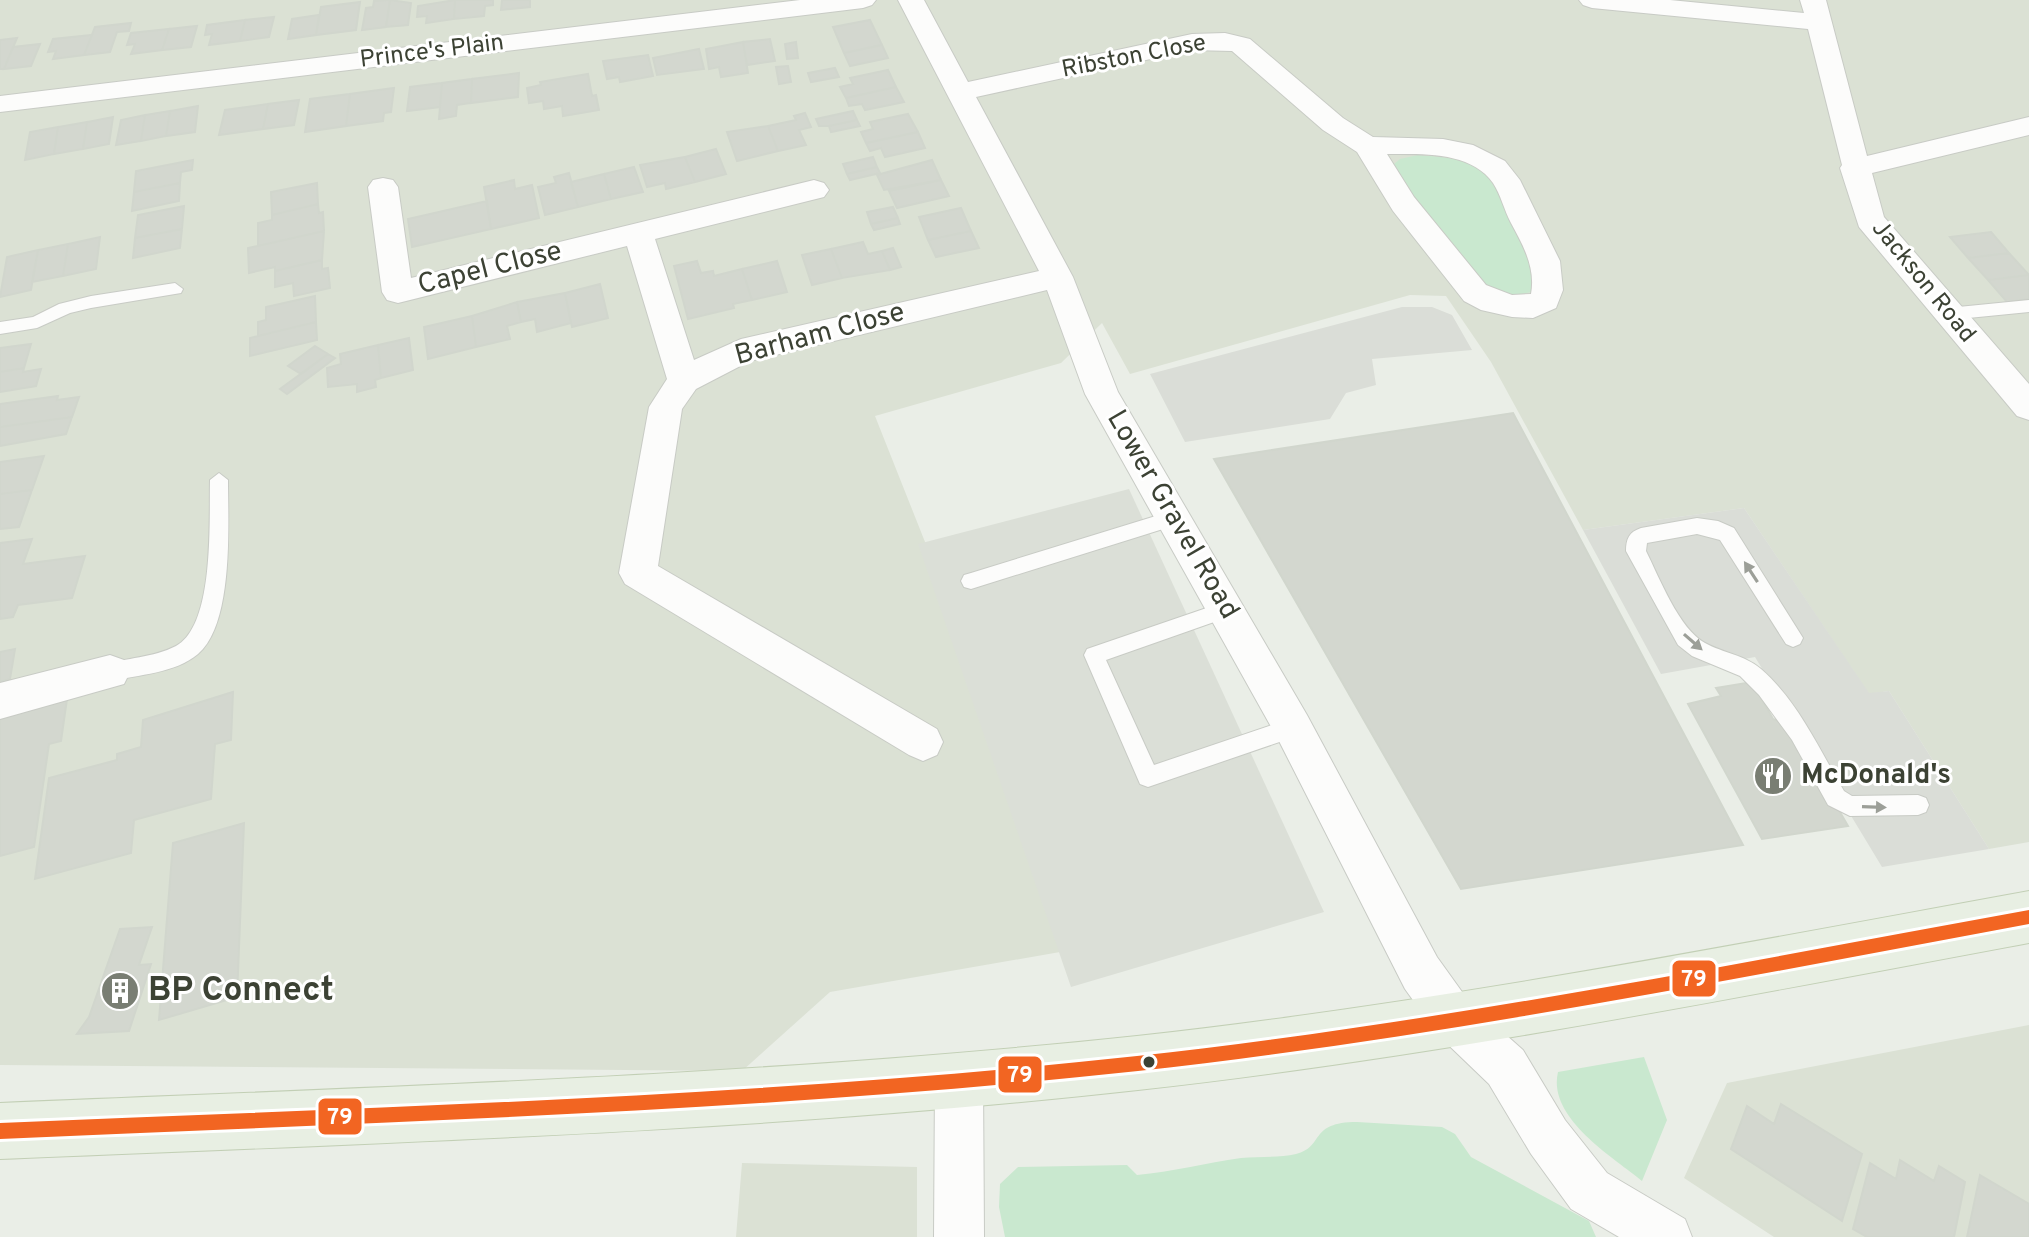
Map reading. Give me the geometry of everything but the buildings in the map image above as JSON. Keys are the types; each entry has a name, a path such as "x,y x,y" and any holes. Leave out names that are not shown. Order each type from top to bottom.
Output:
{"main road":[{"path":"0,1131 544,1107 959,1080 1166,1059 1454,1019 2029,917"}],"street":[{"name":"Prince's Plain","path":"0,104 863,0"},
{"name":"Lower Gravel Road","path":"911,0 1058,277 1102,394 1293,728 1421,973 1454,1019 1506,1067 1548,1137 1589,1191 1667,1237"},
{"path":"1592,0 1815,11"},
{"name":"Jackson Road","path":"1815,11 1870,220 2029,407"},
{"name":"Ribston Close","path":"961,92 1192,42 1225,41 1241,45 1333,124 1368,146 1403,204 1475,293 1492,302 1512,306 1533,307 1545,300 1549,273 1506,179 1490,162 1450,150 1368,146"},
{"path":"1854,168 2029,126"},
{"name":"Capel Close","path":"383,187 398,292 814,190"},
{"path":"638,233 684,380 666,407 638,573 923,742"},
{"name":"Barham Close","path":"684,380 741,351 1058,277"},
{"path":"0,701 110,672"},
{"path":"959,1080 959,1237"}],"lane":[{"path":"0,328 37,322 78,305 175,289"},
{"path":"1948,314 2029,306"},
{"path":"110,672 168,658 195,646 209,618 218,555 219,480"},
{"path":"971,581 1172,519"},
{"path":"1793,638 1727,534 1718,527 1705,525 1641,536 1636,541 1636,551 1685,638 1700,650 1711,652 1752,673 1785,710 1836,798 1850,806 1918,805"},
{"path":"1227,609 1094,655 1148,777 1293,728"}],"shaded area":[{"path":"0,0 2029,0 2029,842 1989,849 1889,691 1869,694 1744,508 1583,530 1491,362 1446,296 1410,295 1130,374 1102,323 1061,363 875,416 956,620 1060,952 830,992 742,1071 0,1065"},
{"path":"1402,307 1432,307 1452,315 1472,350 1372,359 1376,385 1346,393 1330,419 1185,442 1150,374"},
{"path":"1129,489 1324,912 1071,987 918,544"},
{"path":"1744,508 1869,693 1889,691 1989,849 1882,867 1755,657 1661,674 1583,530"},
{"path":"2029,1025 2029,1237 1774,1237 1684,1178 1727,1083"},
{"path":"742,1163 917,1167 917,1237 736,1237"}],"green space":[{"path":"1418,155 1464,161 1485,174 1504,202 1521,238 1533,270 1535,281 1531,292 1507,297 1487,288 1423,212 1394,164 1400,159"},
{"path":"1644,1057 1667,1120 1642,1181 1585,1135 1562,1105 1557,1089 1558,1072"},
{"path":"1357,1122 1442,1127 1455,1134 1471,1157 1589,1221 1596,1237 1005,1237 999,1207 1000,1184 1018,1167 1127,1165 1137,1175 1163,1172 1241,1158 1296,1154 1305,1151 1331,1126"}],"transit line":[{"name":"79","path":"0,1131 712,1098 854,1089 1138,1063 1473,1017 2029,917"}],"place":[{"name":"McDonald's","path":"1773,776"},
{"name":"BP Connect","path":"120,991"}]}
